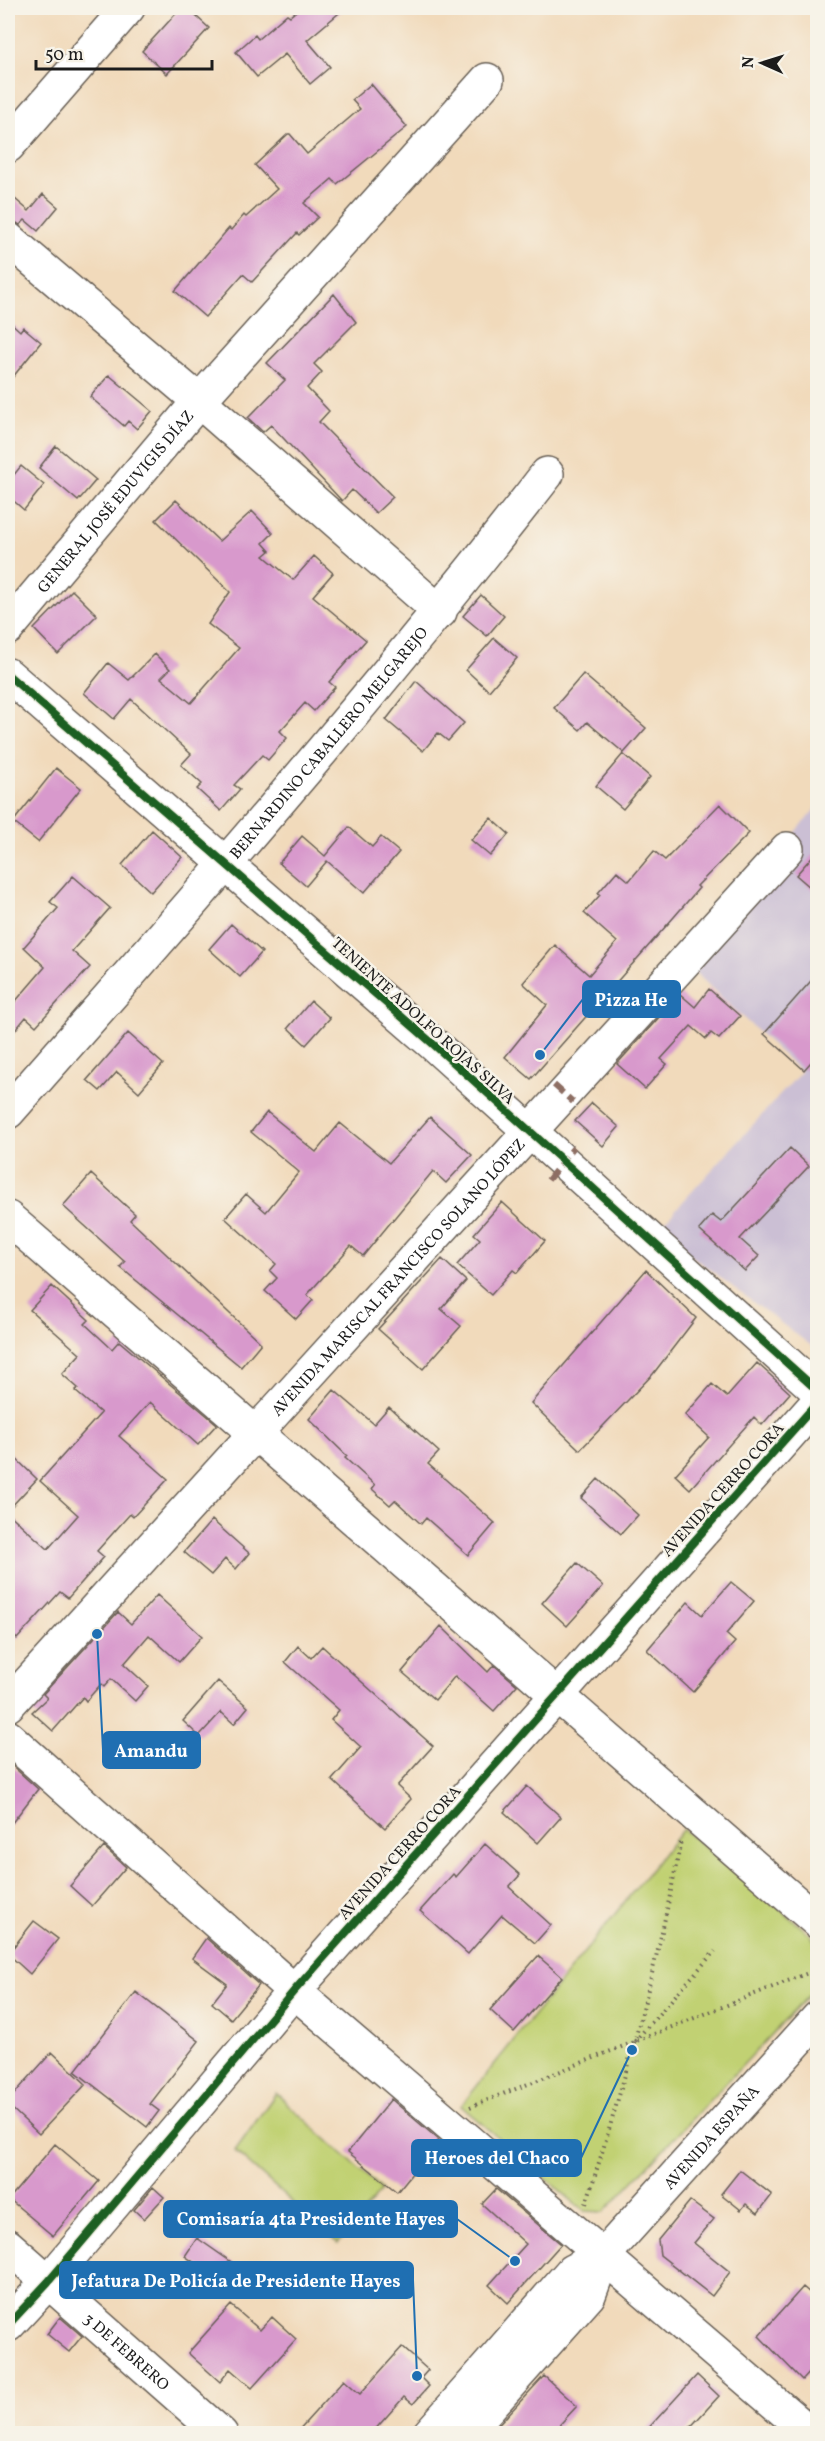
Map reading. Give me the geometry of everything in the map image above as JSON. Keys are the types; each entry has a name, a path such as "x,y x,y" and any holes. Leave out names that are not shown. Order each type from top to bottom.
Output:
{"street":[{"path":"8,146 128,8"},
{"name":"GENERAL JOSÉ EDUVIGIS DÍAZ","path":"8,628 200,401 487,80"},
{"path":"8,239 200,401 440,612"},
{"name":"BERNARDINO CABALLERO MELGAREJO","path":"8,1112 227,865 440,612 547,474"},
{"name":"TENIENTE ADOLFO ROJAS SILVA","path":"8,675 529,1131 818,1391"},
{"name":"AVENIDA MARISCAL FRANCISCO SOLANO LÓPEZ","path":"8,1705 787,849"},
{"path":"8,1218 409,1569 558,1695 818,1922"},
{"name":"AVENIDA CERRO CORA","path":"8,2325 48,2282 294,1990 818,1402"},
{"path":"8,1737 294,1990 811,2433"},
{"name":"AVENIDA ESPAÑA","path":"429,2433 572,2271 604,2255 818,2018"},
{"name":"3 DE FEBRERO","path":"8,2246 221,2433"},
{"name":"AVENIDA ESPAÑA","path":"465,2433 589,2295 604,2255"}],"path":[{"path":"584,2211 634,2042 660,1944 683,1829"},
{"path":"634,2042 715,1951"},
{"path":"464,2109 818,1969"}],"shaded area":[{"path":"817,807 817,1350 657,1230 801,1072 685,963"}],"green space":[{"path":"683,1829 811,1935 815,1941 818,1956 816,1979 811,1993 604,2212 584,2211 461,2106"},
{"path":"276,2093 382,2190 338,2243 235,2151"}],"building":[{"path":"181,8 187,8 209,28 167,74 142,51"},
{"path":"300,8 345,8 307,40 330,67 310,84 285,54 257,77 236,52 255,35 258,39 287,14 290,16"},
{"path":"371,84 407,127 337,184 332,179 304,203 318,217 299,235 297,233 252,282 243,274 205,317 175,291 229,228 231,230 244,215 246,217 277,189 255,165 288,134 307,154 360,109 352,100"},
{"path":"8,193 29,211 43,194 58,207 38,231 25,220 20,225 8,217"},
{"path":"334,294 356,322 314,364 322,372 307,388 329,411 319,422 393,497 376,513 352,490 342,501 271,425 263,432 248,418 285,380 267,363"},
{"path":"8,320 20,331 23,327 41,342 8,383"},
{"path":"109,375 152,411 137,429 128,421 124,426 90,397"},
{"path":"56,446 96,480 78,501 39,468"},
{"path":"21,466 44,485 24,510 8,496 8,482"},
{"path":"176,500 219,541 252,511 273,533 263,543 270,551 264,556 293,580 314,556 333,573 313,596 366,640 329,682 335,687 314,711 305,703 280,731 287,738 268,760 262,755 234,785 240,789 221,811 197,789 202,784 181,765 191,754 131,699 114,719 84,693 108,663 129,680 155,654 170,669 161,678 191,703 239,648 208,624 230,592 156,520"},
{"path":"72,590 97,615 58,654 34,629"},
{"path":"481,595 504,616 487,636 463,616"},
{"path":"494,638 517,658 489,691 466,670"},
{"path":"583,674 646,728 624,753 587,722 580,730 554,708"},
{"path":"416,681 464,723 448,741 438,733 423,751 386,720"},
{"path":"623,754 650,777 623,809 596,786"},
{"path":"56,768 81,788 38,842 13,822"},
{"path":"720,804 749,833 697,886 699,888 531,1079 505,1057 547,1005 523,983 555,945 589,975 617,942 584,913 600,895 598,893 617,871 629,881 654,851 665,860"},
{"path":"491,818 509,834 490,856 471,840"},
{"path":"349,827 372,847 381,837 399,852 364,893 327,861 306,886 279,863 302,836 325,856"},
{"path":"152,830 182,857 151,892 122,865"},
{"path":"818,850 818,894 796,875"},
{"path":"73,876 110,908 72,951 90,967 36,1026 26,1017 8,1039 8,1010 45,967 24,947 58,908 50,902"},
{"path":"231,924 262,952 240,977 209,949"},
{"path":"818,973 818,1054 804,1070 764,1034"},
{"path":"709,989 740,1016 719,1039 711,1033 706,1039 691,1026 661,1059 667,1064 645,1089 617,1064 680,994 695,1007"},
{"path":"311,1001 330,1018 306,1045 288,1028"},
{"path":"128,1033 163,1064 139,1092 117,1072 100,1091 87,1080"},
{"path":"592,1103 619,1127 603,1146 575,1121"},
{"path":"267,1112 316,1152 340,1123 389,1163 430,1117 472,1155 446,1183 433,1171 363,1256 351,1246 307,1295 313,1300 296,1319 265,1291 277,1278 270,1271 276,1264 225,1218 246,1194 266,1212 299,1172 251,1132"},
{"path":"790,1148 809,1166 740,1239 759,1256 745,1271 699,1230 712,1215 721,1222"},
{"path":"91,1174 135,1214 130,1220 261,1343 241,1367 120,1267 125,1262 63,1206"},
{"path":"502,1202 545,1241 517,1273 513,1270 491,1295 457,1265 480,1239 474,1234"},
{"path":"442,1259 466,1281 441,1309 461,1326 423,1369 378,1329"},
{"path":"646,1270 696,1318 653,1374 580,1450 531,1403"},
{"path":"52,1286 89,1320 85,1324 112,1349 119,1341 217,1424 198,1445 150,1402 119,1436 168,1479 133,1517 130,1514 97,1551 104,1557 68,1598 60,1592 17,1639 8,1630 8,1513 48,1549 78,1515 40,1481 101,1413 75,1391 78,1388 62,1374 80,1354 30,1310"},
{"path":"757,1363 790,1393 762,1425 754,1417 690,1489 675,1475 709,1437 685,1415 712,1384 727,1397"},
{"path":"334,1390 374,1424 389,1407 439,1452 428,1464 495,1523 468,1555 426,1518 421,1524 395,1500 390,1505 372,1489 375,1485 345,1458 347,1456 309,1419"},
{"path":"8,1451 37,1479 8,1510"},
{"path":"598,1479 638,1515 621,1534 581,1498"},
{"path":"212,1520 249,1553 236,1569 225,1559 211,1575 184,1552"},
{"path":"577,1563 603,1586 567,1626 542,1603"},
{"path":"731,1582 754,1601 726,1634 735,1642 693,1692 647,1650 688,1602 702,1615"},
{"path":"157,1595 202,1636 179,1662 149,1635 124,1664 148,1686 135,1701 111,1679 104,1687 101,1684 86,1701 83,1697 53,1731 32,1712 47,1698 43,1694 118,1612 131,1624"},
{"path":"441,1626 488,1672 494,1665 517,1685 494,1711 455,1676 435,1700 402,1672"},
{"path":"298,1646 311,1658 322,1646 433,1746 397,1786 411,1799 385,1828 332,1780 361,1747 331,1720 339,1710 285,1662"},
{"path":"218,1681 248,1707 234,1724 221,1712 199,1736 183,1721"},
{"path":"8,1762 38,1789 8,1828"},
{"path":"527,1786 561,1817 538,1843 504,1812"},
{"path":"485,1844 520,1875 509,1887 551,1925 535,1943 502,1915 468,1954 420,1911 453,1874 456,1877"},
{"path":"104,1847 126,1867 92,1906 70,1886"},
{"path":"34,1921 58,1939 30,1974 8,1954"},
{"path":"206,1938 259,1985 231,2019 212,2003 227,1984 192,1958"},
{"path":"538,1956 562,1977 514,2032 490,2010"},
{"path":"136,1992 199,2041 150,2104 159,2111 147,2127 75,2071"},
{"path":"52,2052 86,2084 39,2134 8,2105 8,2101"},
{"path":"391,2099 439,2140 397,2192 348,2152"},
{"path":"55,2144 99,2181 53,2236 9,2199"},
{"path":"740,2170 772,2195 758,2213 746,2204 741,2210 721,2194"},
{"path":"153,2187 164,2197 144,2219 134,2210"},
{"path":"496,2189 561,2244 508,2303 489,2285 526,2244 482,2204"},
{"path":"690,2201 714,2219 694,2243 730,2272 712,2296 660,2255 658,2240"},
{"path":"197,2238 237,2266 225,2284 185,2256"},
{"path":"803,2287 818,2300 818,2362 802,2380 759,2336"},
{"path":"231,2305 260,2330 272,2317 296,2339 252,2388 230,2369 220,2382 188,2353"},
{"path":"60,2317 82,2336 69,2352 47,2334"},
{"path":"402,2347 428,2370 421,2378 429,2386 413,2404 404,2397 372,2433 296,2433 344,2380 360,2394"},
{"path":"697,2375 719,2396 685,2433 644,2433"},
{"path":"544,2376 577,2406 552,2433 491,2433"}],"marked path":[{"path":"554,1085 573,1102"},
{"path":"548,1180 574,1147"}],"cycle path":[{"path":"8,675 432,1043 818,1391"},
{"path":"8,2325 48,2282 294,1991 818,1402"}],"place":[{"name":"Pizza He","path":"540,1055"},
{"name":"Amandu","path":"97,1634"},
{"name":"Heroes del Chaco","path":"632,2050"},
{"name":"Comisaría 4ta Presidente Hayes","path":"515,2261"},
{"name":"Jefatura De Policía de Presidente Hayes","path":"417,2376"}]}
